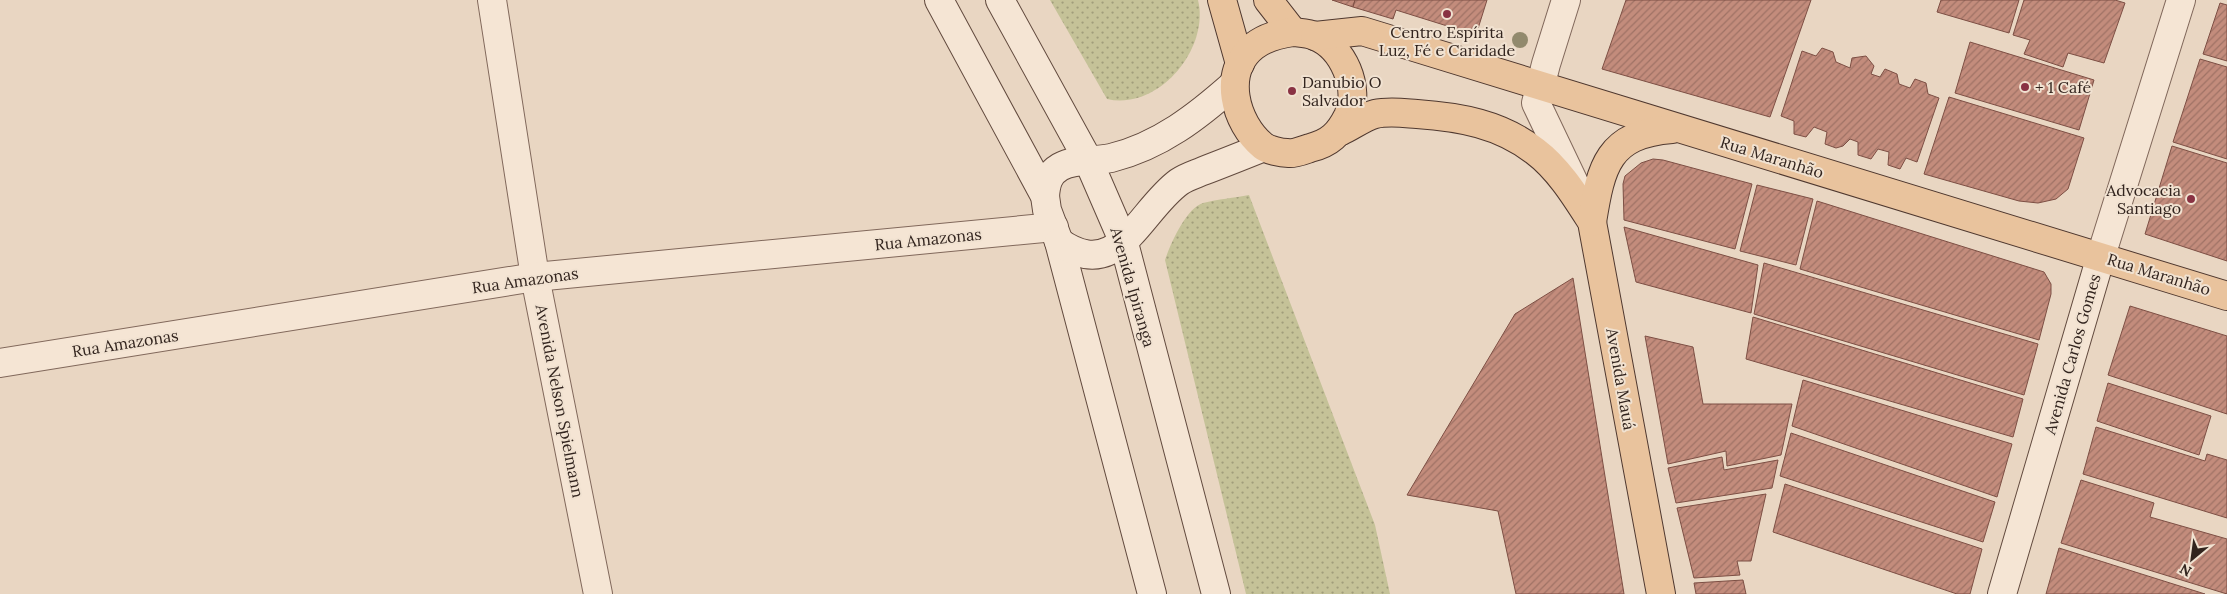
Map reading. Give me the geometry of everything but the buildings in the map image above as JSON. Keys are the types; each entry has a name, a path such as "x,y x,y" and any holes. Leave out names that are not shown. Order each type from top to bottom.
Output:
{"main road":[{"path":"1222,0 1237,74 1237,107 1248,128 1264,147 1290,154 1326,144 1341,131 1351,110 1352,89 1347,67 1334,48 1304,34 1268,0"},
{"name":"Rua Maranhão","path":"1304,34 1362,31 2227,296"},
{"path":"1237,74 1253,47 1272,36 1304,34"},
{"name":"Avenida Mauá","path":"1341,131 1374,115 1389,112 1448,116 1488,124 1536,151 1558,173 1592,222 1661,594"},
{"path":"1592,222 1600,178 1609,159 1621,145 1634,136 1654,130 1676,128"}],"street":[{"name":"Avenida Nelson Spielmann","path":"492,0 535,277 598,594"},
{"path":"939,0 1045,196"},
{"name":"Avenida Ipiranga","path":"1000,0 1088,160 1124,243 1216,594"},
{"path":"1566,0 1536,103 1592,222"},
{"name":"Avenida Carlos Gomes","path":"2002,594 2101,256 2181,0"},
{"path":"1152,594 1057,234 1047,210 1046,183 1057,169 1072,161 1111,158 1164,137 1199,115 1237,74"},
{"path":"1057,234 1071,250 1085,255 1102,254 1124,243 1163,195 1181,180 1264,147"},
{"name":"Rua Amazonas","path":"0,364 535,277 1057,234"}],"shaded area":[{"path":"1050,0 1198,0 1200,19 1196,38 1188,56 1176,72 1161,86 1144,95 1126,100 1107,99"},
{"path":"1249,195 1375,525 1390,594 1246,594 1165,260 1185,219 1197,206 1203,203"}],"place":[{"name":"Centro Espírita Luz, Fé e Caridade","path":"1447,14"},
{"name":"+ 1 Café","path":"2025,87"},
{"name":"Danubio O Salvador","path":"1292,91"},
{"name":"Advocacia Santiago","path":"2191,199"}]}
